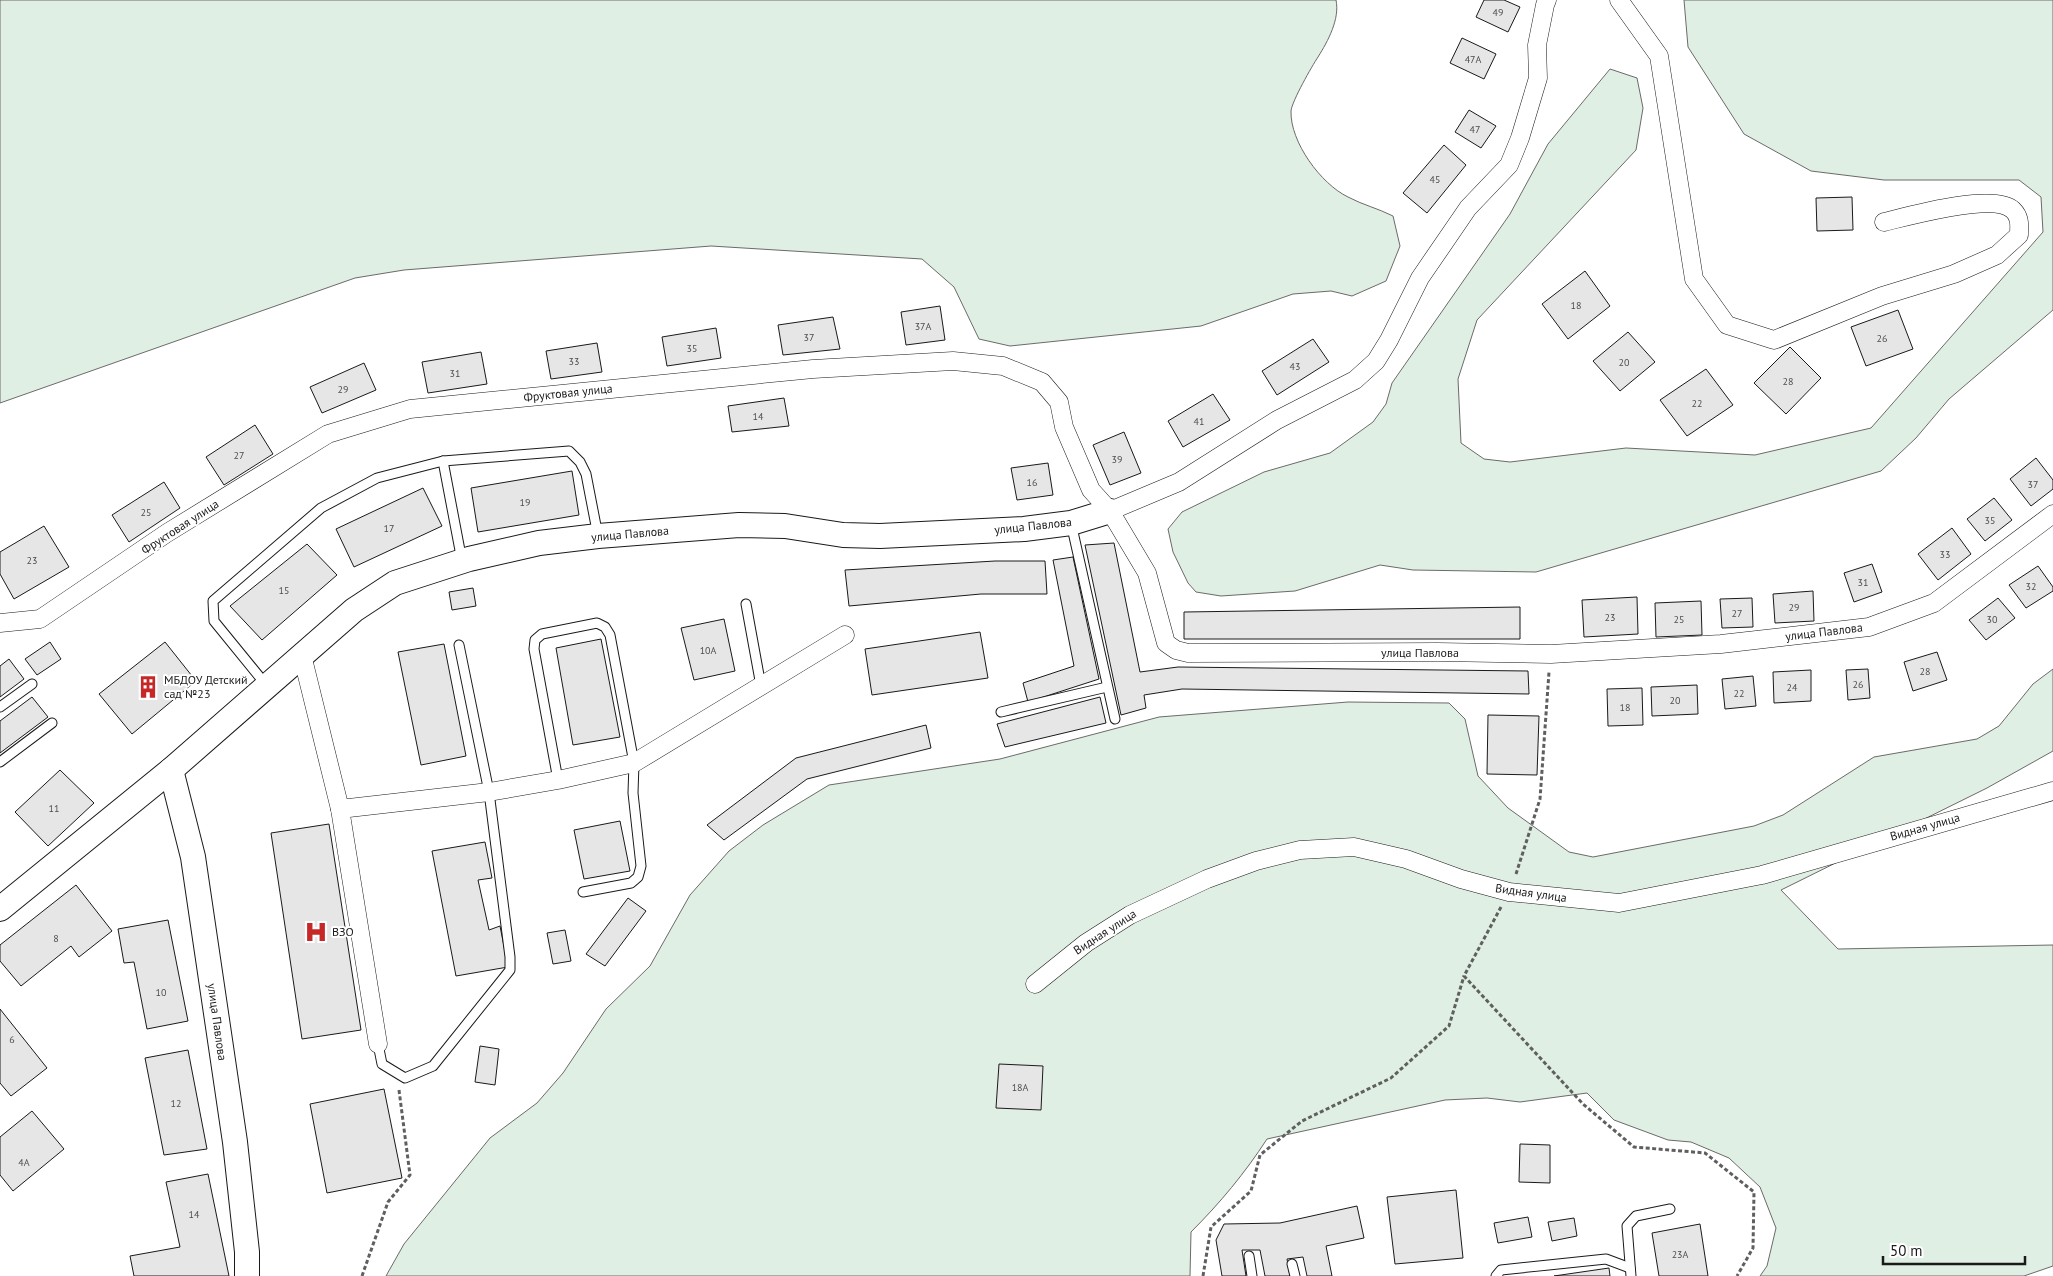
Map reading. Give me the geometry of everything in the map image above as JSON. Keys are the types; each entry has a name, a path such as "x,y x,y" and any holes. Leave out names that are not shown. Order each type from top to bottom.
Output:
{"street":[{"path":"1110,511 1178,482 1277,420 1355,380 1376,361 1389,340 1420,278 1468,208 1509,165 1520,138 1538,78 1538,44 1544,5 1547,0"},
{"path":"1619,0 1659,56 1694,280 1727,325 1774,340 1882,296 1954,274 1997,255 2019,235 2019,219 2012,209 2000,204 1969,204 1884,222"},
{"name":"Фруктовая улица","path":"0,623 40,619 167,534 328,434 410,408 813,369 953,360 1003,366 1042,382 1058,402 1064,427 1091,490 1110,511"},
{"name":"улица Павлова","path":"0,909 171,770 354,610 396,583 462,561 539,543 598,536 739,525 785,526 843,535 880,536 1024,529 1071,523 1110,511 1147,573 1166,643 1176,650 1196,653 1438,652 1551,654 1721,644 1869,627 1934,603 2053,514"},
{"path":"340,809 489,792 558,780 634,763 845,635"},
{"path":"302,655 340,809 378,1044"},
{"name":"улица Павлова","path":"171,770 194,858 235,1142 247,1252 247,1276"},
{"name":"Видная улица","path":"1035,984 1086,943 1130,914 1207,879 1256,861 1300,850 1354,847 1406,859 1461,879 1509,892 1620,903 1762,875 2053,791"}],"lane":[{"path":"267,686 214,621 213,601 321,508 377,478 443,461 569,451 580,462 586,474 598,536"},
{"path":"443,461 462,561"},
{"path":"1071,523 1107,687 1116,719"},
{"path":"746,604 761,686"},
{"path":"558,780 534,649 535,640 542,634 597,623 605,627 610,635 634,763 633,793 641,866 638,877 631,883 583,892"},
{"path":"378,1044 382,1064 405,1078 433,1066 510,970 510,957 489,792 459,645"},
{"path":"0,707 32,684"},
{"path":"1001,712 1107,687"},
{"path":"0,762 52,723"},
{"path":"1630,1272 1627,1226 1636,1216 1670,1209"},
{"path":"1249,1256 1252,1276"},
{"path":"1496,1276 1500,1270 1606,1259 1630,1272"},
{"path":"1292,1264 1295,1276"}],"path":[{"path":"1203,1276 1211,1227 1251,1191 1260,1156 1302,1121 1391,1078 1449,1026 1464,976 1515,878 1540,799 1551,654"},
{"path":"1464,976 1584,1104 1634,1147 1705,1153 1754,1192 1753,1248 1737,1276"},
{"path":"362,1276 388,1202 410,1175 398,1086 405,1078"}],"green space":[{"path":"0,0 1336,0 1335,22 1326,44 1307,75 1292,106 1292,123 1301,148 1309,161 1328,182 1348,197 1393,216 1400,246 1386,281 1352,296 1331,291 1293,294 1201,326 1010,346 979,339 954,287 922,259 711,246 404,270 355,278 0,403"},
{"path":"1684,0 2053,0 2053,310 1949,399 1916,438 1881,471 1536,572 1413,570 1380,565 1295,591 1221,596 1196,592 1188,583 1173,552 1168,529 1182,512 1264,472 1330,453 1373,422 1386,404 1392,383 1510,214 1548,144 1610,69 1637,78 1643,108 1636,150 1477,320 1458,379 1461,443 1484,459 1510,462 1626,448 1755,455 1871,428 2043,232 2041,197 2019,180 1884,180 1811,171 1744,134 1688,47"},
{"path":"2053,669 2053,751 1987,788 1781,890 1838,949 2053,945 2053,1266 2024,1276 1760,1276 1767,1266 1776,1228 1760,1187 1729,1158 1691,1142 1668,1140 1614,1120 1587,1093 1520,1102 1487,1098 1445,1100 1267,1139 1232,1187 1191,1232 1190,1276 386,1276 404,1244 490,1138 537,1103 563,1073 606,1009 650,966 690,895 729,851 763,825 829,785 1000,759 1159,717 1348,702 1449,703 1465,719 1478,776 1508,808 1569,852 1593,857 1754,826 1783,815 1874,757 1977,739 1999,726 2033,684"}],"building":[{"path":"1484,0 1504,0 1520,7 1508,32 1476,17"},
{"path":"1462,38 1496,54 1484,79 1450,63"},
{"path":"1469,110 1496,126 1481,148 1455,132"},
{"path":"1444,145 1466,165 1427,213 1403,193"},
{"path":"1852,197 1853,230 1817,231 1816,198"},
{"path":"1585,271 1610,306 1568,339 1542,304"},
{"path":"940,306 945,340 906,345 901,312"},
{"path":"1898,310 1913,349 1866,366 1851,327"},
{"path":"833,317 840,349 783,355 778,325"},
{"path":"716,328 721,358 667,366 662,337"},
{"path":"1628,332 1655,362 1620,391 1593,361"},
{"path":"1313,339 1329,362 1277,395 1262,371"},
{"path":"597,343 602,372 551,379 546,351"},
{"path":"1790,347 1821,378 1786,414 1754,383"},
{"path":"481,352 487,384 428,393 422,362"},
{"path":"364,363 376,390 322,413 310,387"},
{"path":"1706,369 1733,405 1687,436 1660,400"},
{"path":"1213,394 1230,420 1183,447 1168,421"},
{"path":"784,398 789,426 732,432 728,406"},
{"path":"255,425 273,454 224,485 206,457"},
{"path":"1124,432 1141,473 1110,485 1093,445"},
{"path":"2036,458 2053,480 2053,489 2031,506 2010,479"},
{"path":"1048,463 1053,495 1017,500 1011,468"},
{"path":"572,471 579,515 478,532 471,488"},
{"path":"164,482 180,508 129,542 112,515"},
{"path":"423,488 442,526 354,567 336,529"},
{"path":"1994,498 2012,520 1985,541 1967,519"},
{"path":"44,526 69,567 14,599 0,574 0,552"},
{"path":"1952,528 1971,554 1938,580 1918,554"},
{"path":"1114,543 1140,672 1178,667 1528,671 1529,694 1182,689 1144,695 1146,708 1121,715 1085,545"},
{"path":"307,544 337,575 262,640 230,606"},
{"path":"1073,557 1099,679 1028,702 1023,683 1074,666 1053,560"},
{"path":"995,561 1045,561 1047,594 981,594 849,606 845,570"},
{"path":"1872,564 1882,592 1854,602 1844,573"},
{"path":"2038,566 2053,587 2053,591 2026,608 2009,585"},
{"path":"473,588 476,606 452,610 449,592"},
{"path":"1813,591 1814,621 1775,623 1773,594"},
{"path":"1637,597 1638,634 1584,637 1582,600"},
{"path":"1752,598 1753,627 1722,628 1720,599"},
{"path":"1998,598 2015,618 1986,640 1969,620"},
{"path":"1701,601 1702,635 1656,637 1655,603"},
{"path":"1520,607 1520,639 1184,639 1184,612"},
{"path":"724,619 735,671 694,680 681,628"},
{"path":"980,632 988,678 872,695 865,649"},
{"path":"601,639 620,737 573,745 556,648"},
{"path":"50,642 61,659 37,675 25,659"},
{"name":"МБДОУ Детский сад №23","path":"165,642 196,681 132,734 99,694"},
{"path":"444,644 466,756 421,765 398,652"},
{"path":"1937,652 1947,680 1913,691 1904,662"},
{"path":"9,659 24,679 0,697 0,666"},
{"path":"1868,669 1870,698 1848,700 1846,670"},
{"path":"1811,670 1811,701 1774,703 1773,672"},
{"path":"1753,676 1756,706 1725,709 1722,679"},
{"path":"1697,685 1698,714 1652,716 1651,687"},
{"path":"1642,688 1643,725 1608,726 1607,689"},
{"path":"32,697 48,717 0,753 0,721"},
{"path":"1100,697 1106,723 1005,747 997,724"},
{"path":"1488,715 1539,716 1537,775 1487,774"},
{"path":"926,725 931,748 807,779 724,840 707,825 796,758"},
{"path":"60,770 94,803 48,846 15,812"},
{"path":"620,821 630,871 584,879 574,830"},
{"name":"ВЗО","path":"329,824 361,1030 302,1039 271,833"},
{"path":"485,842 492,878 478,880 489,930 500,926 508,967 456,976 432,851"},
{"path":"76,885 112,931 79,957 71,946 21,986 0,961 0,945"},
{"path":"628,898 646,911 605,966 586,954"},
{"path":"168,920 188,1021 147,1029 134,962 124,963 118,929"},
{"path":"565,930 571,961 553,964 547,933"},
{"path":"0,1009 47,1068 11,1096 0,1083"},
{"path":"480,1046 499,1049 495,1085 475,1082"},
{"path":"188,1050 207,1149 164,1155 145,1058"},
{"path":"999,1064 1043,1066 1041,1110 996,1108"},
{"path":"384,1089 402,1178 327,1193 310,1104"},
{"path":"32,1111 64,1149 13,1191 0,1175 0,1137"},
{"path":"1520,1144 1550,1145 1550,1183 1519,1182"},
{"path":"208,1174 229,1276 134,1276 130,1256 180,1247 166,1182"},
{"path":"1456,1190 1463,1258 1395,1264 1387,1197"},
{"path":"1357,1206 1364,1238 1326,1246 1332,1276 1307,1276 1303,1257 1287,1259 1290,1276 1265,1276 1260,1250 1242,1250 1246,1276 1222,1276 1216,1240 1224,1224 1280,1223"},
{"path":"1528,1217 1532,1237 1498,1243 1494,1223"},
{"path":"1574,1218 1577,1236 1552,1241 1548,1222"},
{"path":"1700,1224 1708,1276 1659,1276 1652,1233"},
{"path":"1609,1268 1610,1276 1554,1276"}],"place":[{"name":"МБДОУ Детский сад №23","path":"148,687"},
{"name":"ВЗО","path":"316,932"}]}
